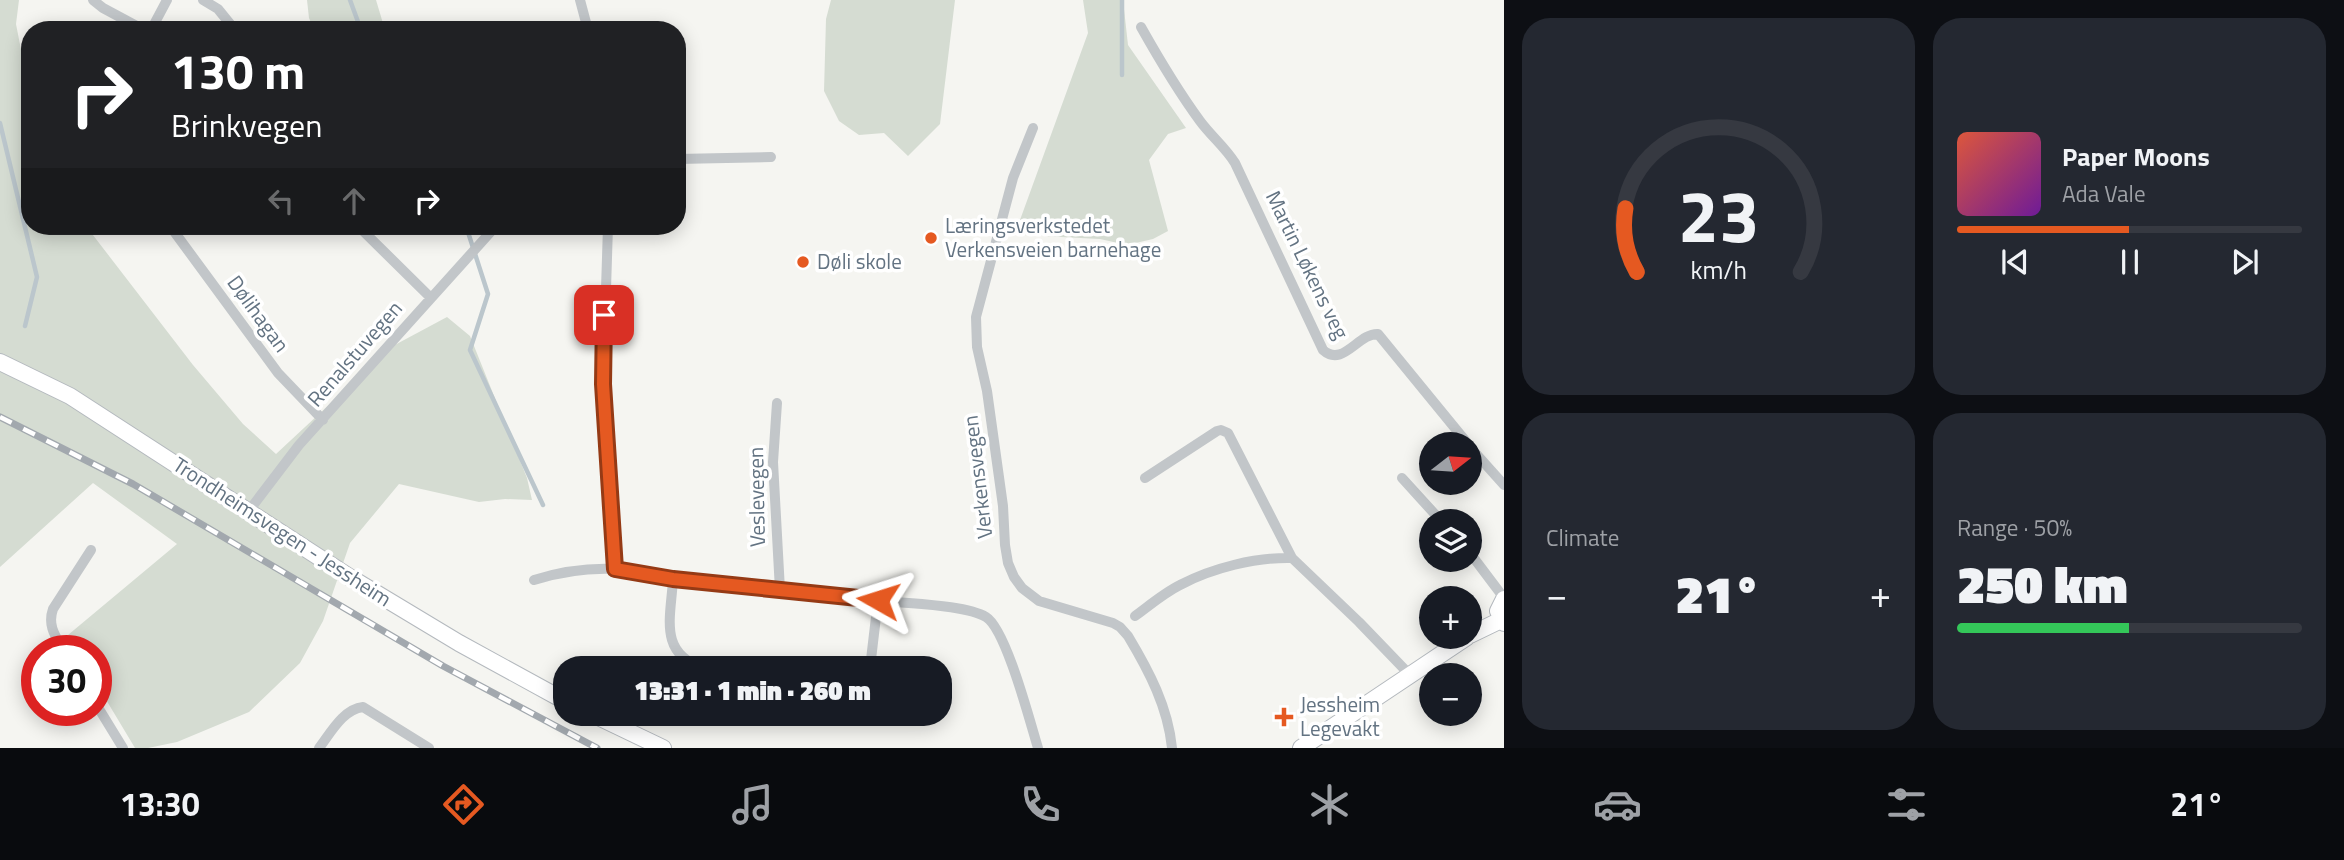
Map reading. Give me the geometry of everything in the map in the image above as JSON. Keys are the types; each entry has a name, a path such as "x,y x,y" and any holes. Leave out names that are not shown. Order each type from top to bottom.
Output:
{"main road":[{"name":"Trondheimsvegen - Jessheim","path":"0,362 70,396 248,512 458,643 553,694"},
{"path":"1482,630 1502,621 1498,611 1504,598"},
{"path":"1301,748 1449,649"},
{"path":"617,726 663,748"}],"street":[{"path":"93,0 127,21"},
{"path":"156,21 167,0"},
{"path":"203,0 218,9 228,21"},
{"path":"580,0 586,21"},
{"name":"Martin Løkens veg","path":"1141,27 1187,102 1235,163 1323,350 1332,356 1339,355 1366,336 1378,334 1457,432"},
{"name":"Verkensvegen","path":"1033,128 1013,177 976,317 975,330 987,391 1008,564 1022,588 1038,601 1113,623 1128,636 1163,703 1170,727 1171,748"},
{"path":"686,159 771,157"},
{"name":"Dølihagan","path":"177,235 278,373 323,420"},
{"path":"367,235 430,298"},
{"name":"Renalstuvegen","path":"248,512 266,486 323,420 488,235"},
{"path":"608,235 603,384 615,569"},
{"name":"Veslevegen","path":"777,403 773,462 780,590"},
{"path":"1145,478 1212,433 1225,430 1292,558 1410,675"},
{"name":"Martin Løkens veg","path":"1482,460 1504,485"},
{"path":"1402,478 1430,509"},
{"path":"54,635 50,619 53,609 91,550"},
{"path":"1135,616 1168,592 1195,578 1258,560 1292,558"},
{"path":"534,580 556,573 615,569 673,579 968,611 985,617 994,624 1004,642 1038,748"},
{"path":"1482,569 1504,598"},
{"path":"673,579 670,635 672,647 679,656"},
{"path":"871,656 878,600"},
{"path":"318,748 346,715 363,707 429,748"},
{"path":"110,726 123,748"}],"shaded area":[{"path":"0,0 19,0 16,24 21,50 21,235 93,235 193,365 243,424 276,454 391,347 447,317 470,336 527,478 532,500 479,502 399,484 350,543 323,621 300,663 249,712 177,742 135,748 112,710 112,635 68,635 177,544 93,483 0,567"},
{"path":"307,0 376,0 382,21 310,21"},
{"path":"831,0 955,0 940,124 908,156 884,133 859,135 839,121 824,91 826,19"},
{"path":"1083,0 1123,0 1128,45 1186,128 1168,134 1149,160 1168,231 1153,239 1127,245 1100,239 1023,235 1016,231 1088,33"}],"waterway":[{"path":"350,0 358,21"},
{"path":"1122,0 1122,75"},
{"path":"0,123 21,210"},
{"path":"25,326 37,277 27,235"},
{"path":"469,235 488,294 470,350 543,505"}],"railway":[{"path":"0,417 133,484 443,666 597,748"}],"place":[{"name":"Læringsverkstedet Verkensveien barnehage","path":"931,238"},
{"name":"Døli skole","path":"803,262"},
{"name":"Jessheim Legevakt","path":"1284,717"}],"route":[{"path":"604,315 603,384 615,569 673,579 878,600"}]}
